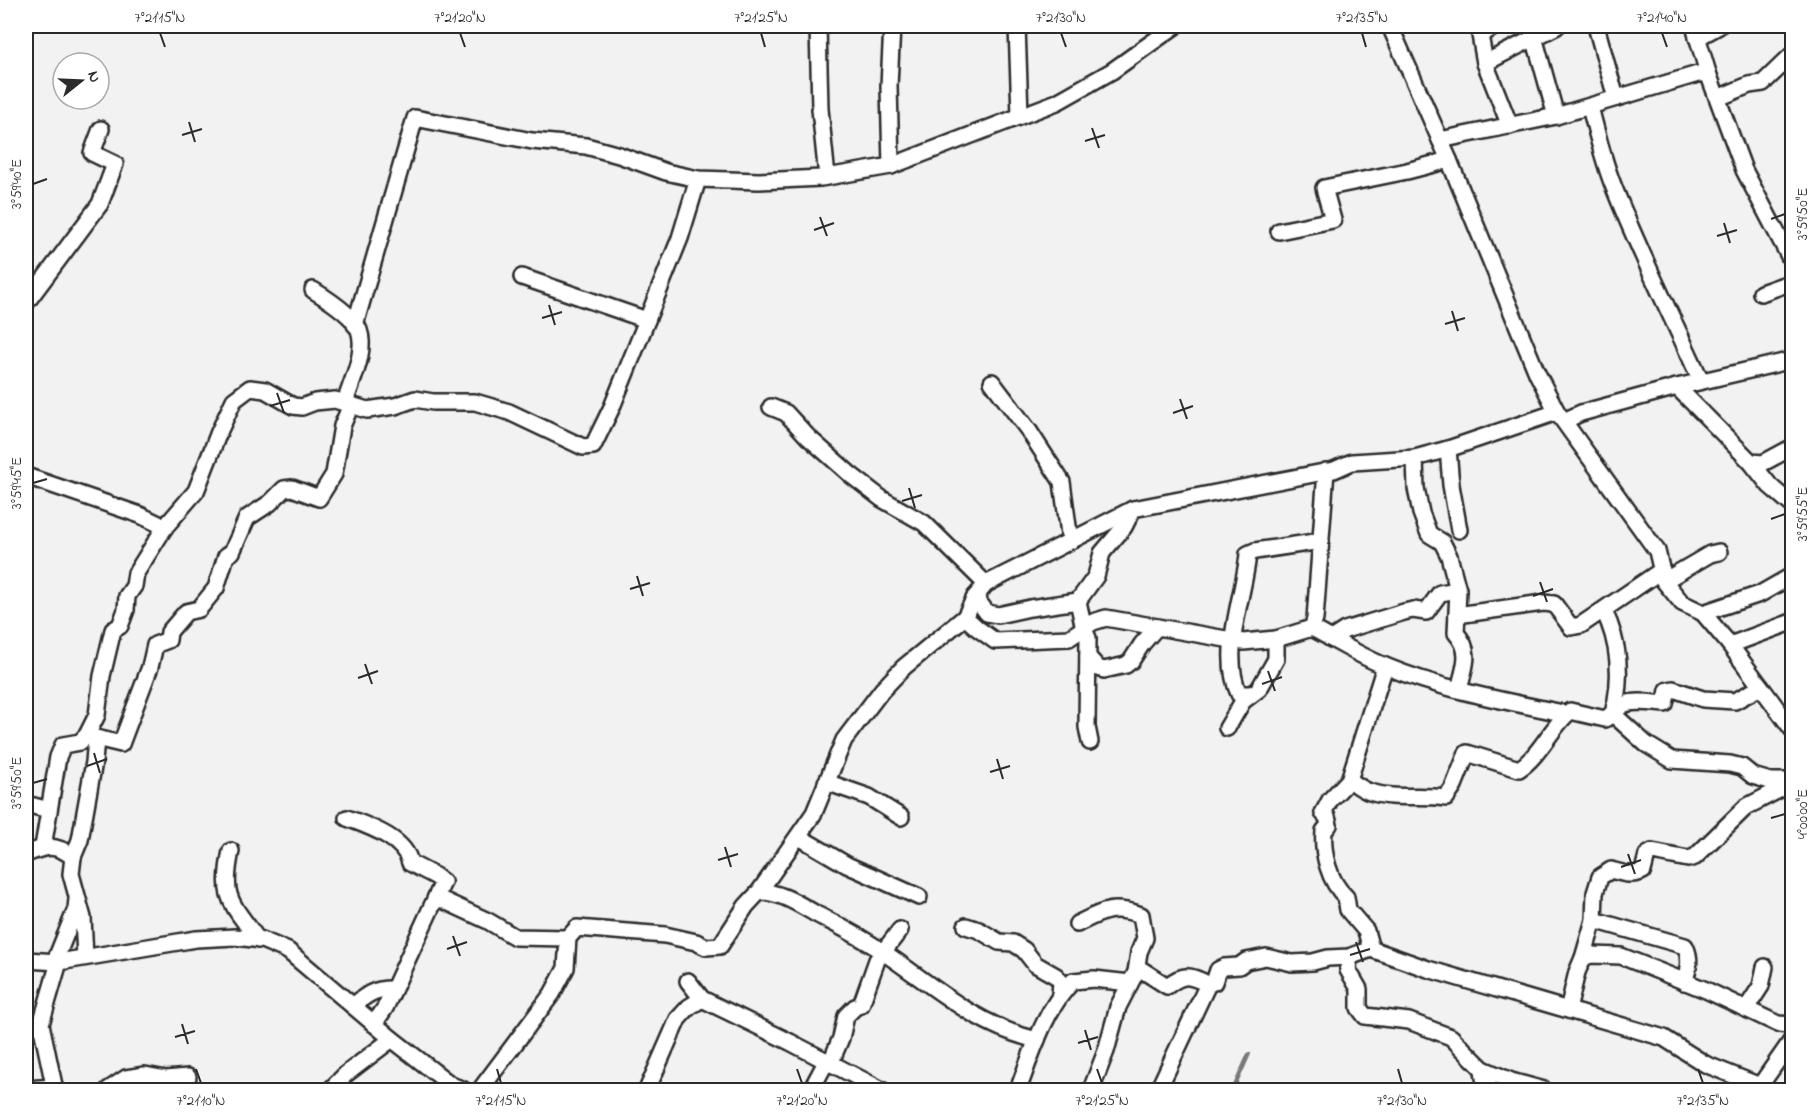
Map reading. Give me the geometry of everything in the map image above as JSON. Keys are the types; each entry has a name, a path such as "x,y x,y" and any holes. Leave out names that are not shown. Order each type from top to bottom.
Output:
{"street":[{"path":"818,26 820,109 827,177"},
{"path":"891,165 889,86 892,26"},
{"path":"1017,26 1020,116"},
{"path":"356,325 415,118 532,141 586,146 666,172 698,179 759,181 827,177 891,165 1057,102 1095,81 1175,26"},
{"path":"1390,26 1538,373 1560,417 1657,551 1663,575 1682,603 1703,613 1761,687 1788,711 1792,729"},
{"path":"1496,26 1480,35 1485,63 1510,126"},
{"path":"1485,63 1533,32 1557,26"},
{"path":"1596,26 1616,98"},
{"path":"1719,26 1696,32 1708,73 1744,170 1792,262"},
{"path":"1533,32 1556,116"},
{"path":"1718,98 1749,85 1762,83 1792,56"},
{"path":"1440,140 1556,116 1708,73"},
{"path":"1590,106 1612,183 1701,381"},
{"path":"26,303 100,204 115,164 92,153 101,129"},
{"path":"1279,231 1333,220 1324,188 1449,160"},
{"path":"43,847 58,757 63,745 80,742 87,735 97,715 102,676 113,630 120,627 126,610 127,596 134,586 136,573 165,527 196,491 234,400 250,388 265,390 292,406 302,407 315,402 335,400 367,410 395,406 416,399 433,402 475,402 509,412 583,447 593,446 612,406 680,238 698,179"},
{"path":"522,277 647,320"},
{"path":"1761,293 1792,282"},
{"path":"85,957 82,918 72,874 73,857 82,829 94,762 96,738 121,744 150,667 155,645 168,640 169,632 186,612 199,609 216,588 226,556 232,552 247,518 270,503 284,489 292,488 319,498 334,474 342,426 361,349 359,328 335,303 313,290"},
{"path":"480,1090 552,994 566,968 568,938 578,928 665,935 696,942 706,947 720,946 746,906 759,892 814,813 844,740 882,690 904,667 965,617 975,597 986,584 1133,509 1326,471 1352,462 1415,458 1560,417 1792,360"},
{"path":"992,382 1029,431 1062,482 1070,541"},
{"path":"1677,387 1751,462 1770,486 1792,505"},
{"path":"771,407 786,412 808,436 874,493 892,506 924,523 986,584"},
{"path":"1448,449 1451,485 1459,530"},
{"path":"1751,462 1763,463 1789,449"},
{"path":"1415,458 1416,488 1421,513 1429,534 1442,542 1449,556 1458,590 1456,633 1465,643 1467,657 1459,690"},
{"path":"1312,628 1315,619 1326,471"},
{"path":"26,476 140,515 165,527"},
{"path":"975,597 987,613 998,615 1078,601 1096,576 1102,553 1124,527 1133,509"},
{"path":"1251,694 1239,694 1235,686 1233,641 1248,554 1321,541"},
{"path":"1457,615 1543,603 1554,604 1571,627 1581,625 1663,575 1719,552"},
{"path":"1703,613 1760,594 1788,578"},
{"path":"1331,639 1346,630 1404,612 1413,610 1426,612 1440,593 1458,590"},
{"path":"1078,601 1086,633 1087,727 1090,742"},
{"path":"1604,611 1613,630 1619,663 1613,714"},
{"path":"998,615 1010,640"},
{"path":"965,617 995,641 1069,639 1086,633 1093,622 1106,618 1244,642 1276,639 1312,628 1385,666 1478,696 1567,714"},
{"path":"1730,645 1792,622"},
{"path":"1088,657 1098,668 1104,670 1126,664 1131,661 1157,627"},
{"path":"1227,728 1243,701 1259,689 1276,659 1276,639"},
{"path":"1371,949 1366,931 1348,910 1346,897 1341,893 1326,861 1323,831 1329,825 1323,813 1330,800 1349,780 1385,666"},
{"path":"1349,780 1370,792 1402,797 1430,795 1446,798 1453,788 1467,753 1519,769 1528,764 1554,726 1570,711 1605,719 1624,704 1665,704 1668,690 1673,689 1702,699 1735,701 1761,687"},
{"path":"1613,714 1646,744 1672,760 1730,764 1742,767 1753,776 1770,781 1792,782"},
{"path":"826,782 869,797 901,817"},
{"path":"1568,1010 1577,972 1594,920 1595,893 1600,877 1611,870 1637,874 1643,871 1647,855 1652,852 1688,859 1695,857 1746,807 1792,782"},
{"path":"26,804 49,810"},
{"path":"346,818 367,826 394,841 408,855 410,863 443,882 384,1008 374,1024"},
{"path":"799,837 847,865 919,897"},
{"path":"26,854 43,847 62,848 73,857"},
{"path":"231,851 226,881 228,898 258,940"},
{"path":"759,892 770,892 798,904 884,952 945,998 982,1020 1014,1035 1037,1040"},
{"path":"26,1089 54,1089 41,1024 57,962 78,897"},
{"path":"436,897 488,921 514,938 568,938"},
{"path":"1077,924 1106,909 1133,912 1141,915 1145,938 1133,978 1118,1007 1107,1051 1091,1090"},
{"path":"1594,920 1685,946 1689,954 1689,969 1684,982"},
{"path":"966,926 979,930 999,942 1013,943 1024,950 1035,964 1056,976 1061,982 1060,994"},
{"path":"810,1090 841,1038 846,1016 855,1007 861,1005 877,960 900,930"},
{"path":"26,960 57,962 196,939 235,937 258,940 288,951 392,1039 451,1084 464,1090"},
{"path":"1018,1090 1037,1040 1060,994 1073,981 1133,978 1142,970 1167,986 1177,978 1190,975 1208,984 1214,982 1218,970 1224,967 1239,966 1246,961 1266,957 1292,963 1313,962 1328,958 1349,957 1371,949 1428,969 1664,1038 1706,1064 1758,1088 1792,1040"},
{"path":"1583,958 1591,955 1621,956 1706,990 1778,1024 1792,1025"},
{"path":"1349,957 1348,970 1359,989 1359,1008 1365,1016 1409,1021 1451,1037 1483,1069 1511,1081 1544,1090"},
{"path":"1746,1009 1761,986 1764,967"},
{"path":"688,981 702,999 882,1090"},
{"path":"1158,1090 1208,984"},
{"path":"353,1006 369,992 383,988 393,989"},
{"path":"647,1090 678,1019 689,1007 702,999"},
{"path":"330,1090 346,1074 392,1039"},
{"path":"1483,1069 1484,1078 1491,1090"},
{"path":"108,1090 126,1078 145,1075 166,1079 188,1077"}],"waterway":[{"path":"1233,1090 1249,1054"}]}
